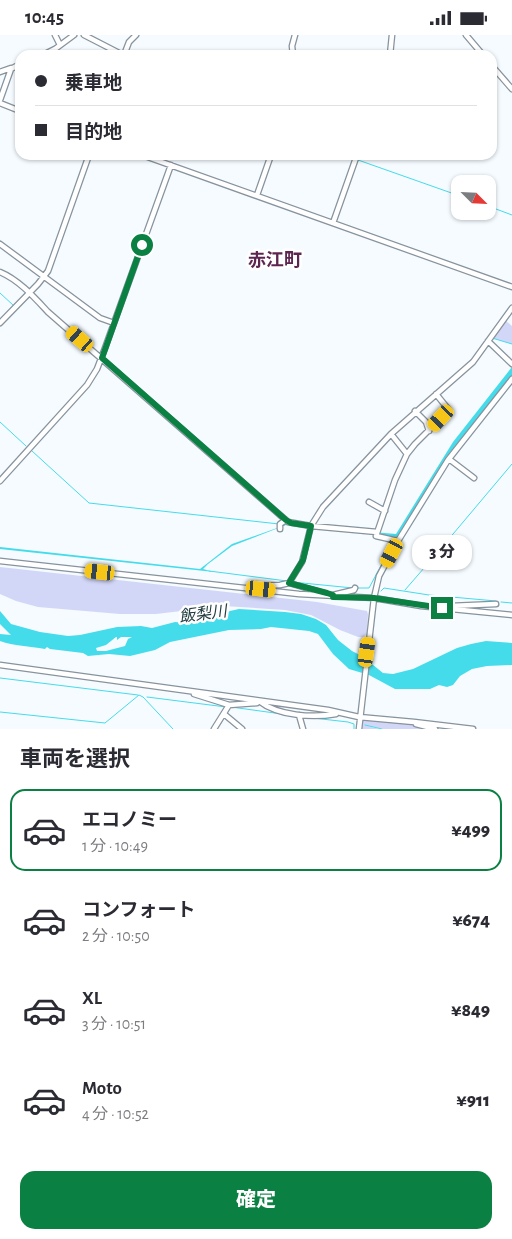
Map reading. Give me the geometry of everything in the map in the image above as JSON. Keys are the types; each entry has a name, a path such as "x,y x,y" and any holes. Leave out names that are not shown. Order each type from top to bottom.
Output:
{"street":[{"path":"55,35 60,45"},
{"path":"52,50 74,35"},
{"path":"84,35 114,50"},
{"path":"126,50 129,42 136,35"},
{"path":"292,50 295,35"},
{"path":"390,50 392,35"},
{"path":"466,35 478,50"},
{"path":"0,72 15,66"},
{"path":"11,68 0,101 15,108"},
{"path":"497,72 512,89"},
{"path":"0,323 45,277 87,160"},
{"path":"156,160 512,287"},
{"path":"257,195 269,160"},
{"path":"333,223 355,160"},
{"path":"0,481 87,385 97,369 171,165"},
{"path":"0,244 100,317 114,323"},
{"path":"0,272 9,276 30,292 48,312 286,520 291,523 311,527 377,533 398,541"},
{"path":"289,583 303,560 311,527 322,507 391,434 473,362 512,308"},
{"path":"488,341 512,364"},
{"path":"359,729 374,600 379,576 398,541 449,459 512,379"},
{"path":"377,533 395,480 407,454 449,410 436,394"},
{"path":"415,411 426,422 429,431"},
{"path":"391,434 407,454"},
{"path":"449,459 474,478"},
{"path":"369,503 385,511"},
{"path":"279,526 286,520"},
{"path":"0,561 512,615"},
{"path":"250,588 289,583 333,596 355,588"},
{"path":"442,608 443,606 496,604"},
{"path":"0,665 328,710 337,713"},
{"path":"192,692 195,695 229,705 256,703 259,701 288,713 299,715 311,716 337,713 473,729"},
{"path":"214,729 229,705"},
{"path":"224,715 242,729"},
{"path":"299,715 303,729"},
{"path":"407,721 436,729"}],"shaded area":[{"path":"505,320 512,326 512,344 492,338"},
{"path":"0,567 317,602 367,611 367,634 363,637 358,637 311,615 285,610 224,606 156,614 120,614 38,607 0,594"},
{"path":"362,720 407,723 432,729 383,729 365,725 379,729 361,729"}],"water":[{"path":"512,367 512,376 447,456 397,537 286,525 232,546 203,569 214,572 0,549 0,547 200,569 232,544 277,528 281,524 396,534 453,442"},
{"path":"239,609 285,612 301,614 316,619 326,625 338,640 383,673 393,674 413,669 457,648 486,641 512,643 512,665 472,669 460,676 453,685 447,687 439,685 430,689 395,689 369,675 349,669 333,654 318,634 309,631 271,627 229,630 170,642 155,650 130,656 109,654 88,656 83,653 47,647 45,649 22,646 0,641 0,634 11,635 0,624 0,611 11,624 40,632 68,636 117,627 141,626 152,628 175,622 185,623 220,616","holes":["117,637 117,640 121,637 132,637 128,639 125,646 106,651 97,651 96,648 106,645"]}],"waterway":[{"path":"358,160 451,193"},
{"path":"496,209 512,215"},
{"path":"0,293 14,306"},
{"path":"492,338 512,344"},
{"path":"0,422 26,446"},
{"path":"32,451 89,503 279,524"},
{"path":"432,559 512,464"},
{"path":"357,588 369,588 391,542"},
{"path":"405,590 431,560"},
{"path":"209,571 287,581"},
{"path":"292,582 353,588"},
{"path":"381,591 384,588 429,595 496,601"},
{"path":"501,602 512,603"},
{"path":"0,678 138,695"},
{"path":"0,712 105,723 139,695 173,729"},
{"path":"147,697 226,707"},
{"path":"231,707 282,714"},
{"path":"313,718 348,722 354,724 354,729"},
{"path":"365,725 382,729"}],"district":[{"name":"赤江町","path":"275,261"}],"route":[{"path":"142,245 102,358 286,520 291,523 311,526 303,560 289,583 327,593 333,595 333,597 374,598 442,608"}],"water label":[{"name":"飯梨川","path":"203,614"}]}
